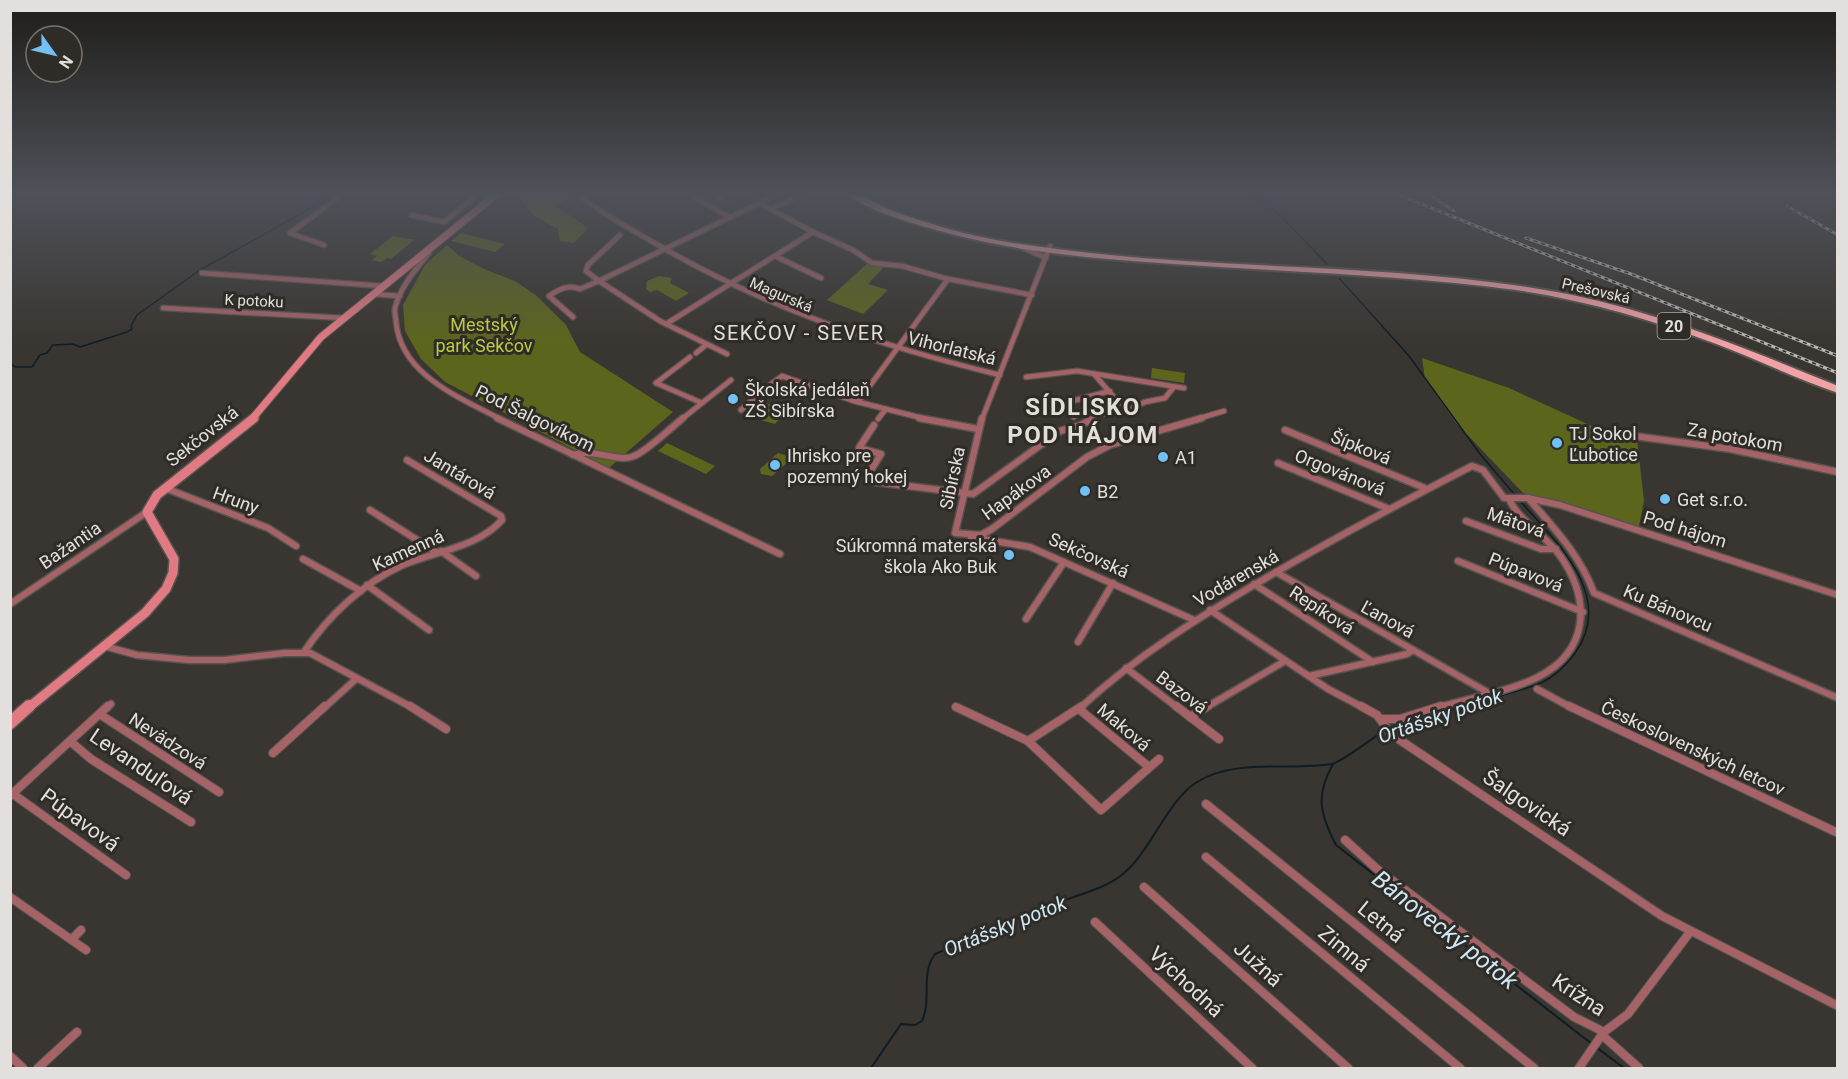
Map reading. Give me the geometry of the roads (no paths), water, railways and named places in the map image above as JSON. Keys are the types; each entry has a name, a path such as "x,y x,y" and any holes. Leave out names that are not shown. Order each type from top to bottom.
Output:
{"main road":[{"name":"20","path":"1009,244 1048,252"},
{"name":"20","path":"1017,244 1048,252"},
{"name":"Prešovská","path":"1048,252 1466,283 1541,292 1654,319 1838,390"},
{"name":"Prešovská","path":"1048,252 1468,278 1547,288 1679,322 1838,385"}],"street":[{"name":"Sekčovská","path":"147,512 153,500 164,488 255,416 315,343 437,244"},
{"name":"Pod Šalgovíkom","path":"439,244 415,270 395,309 398,333 411,363 441,387 512,426 780,554"},
{"path":"610,244 588,265 585,271 629,303 727,354"},
{"name":"Magurská","path":"657,244 728,285 798,316 896,349"},
{"path":"573,317 550,299 549,295 570,286 580,289 674,244"},
{"path":"666,324 793,244"},
{"path":"840,244 872,263 902,266 948,279 1032,295"},
{"name":"Vihorlatská","path":"948,279 896,349 1000,375 1048,252"},
{"path":"775,255 821,278"},
{"path":"202,273 383,286"},
{"path":"373,294 400,296"},
{"name":"K potoku","path":"163,308 344,318"},
{"path":"702,403 696,398 656,383 706,345"},
{"path":"858,402 896,349"},
{"path":"1026,377 1065,371 1094,373 1173,388 1184,388"},
{"path":"1094,373 1119,403"},
{"name":"Sibírska","path":"956,534 978,429 1000,375"},
{"name":"Sibírska","path":"771,384 782,376 858,402 925,420 978,429"},
{"path":"573,454 594,450 622,458 635,456 731,381"},
{"path":"886,409 859,448 881,454 867,479 870,482 973,494 979,492 1059,431 1081,425 1100,414 1126,411 1145,402 1165,398 1173,388"},
{"path":"741,410 765,389"},
{"path":"1074,417 1061,404 1110,391"},
{"name":"Hapákova","path":"956,534 981,535 992,530 1087,457 1110,445 1224,411"},
{"name":"Šípková","path":"1285,430 1427,489"},
{"name":"Za potokom","path":"1627,435 1730,449 1838,472"},
{"name":"Jantárová","path":"407,460 501,516 502,520 499,525 481,536"},
{"name":"Orgovánová","path":"1278,464 1389,509"},
{"name":"Vodárenská","path":"1028,741 1079,709 1126,668 1194,620 1254,584 1427,489 1476,466 1484,470 1500,495 1511,499"},
{"name":"Hruny","path":"164,488 268,528 296,546"},
{"name":"Pod hájom","path":"1511,499 1526,498 1560,505 1838,595"},
{"name":"Ku Bánovcu","path":"1526,498 1574,552 1586,572 1594,593 1838,698"},
{"path":"1383,723 1540,676 1565,658 1575,647 1581,630 1583,612 1579,591 1556,549 1515,511 1511,499"},
{"path":"370,510 476,576"},
{"path":"10,723 159,599 173,573 174,559 147,512"},
{"name":"Bažantia","path":"10,604 147,512"},
{"name":"Mätová","path":"1466,521 1540,549 1556,549"},
{"name":"Kamenná","path":"304,652 367,585 401,565 481,536"},
{"name":"Sekčovská","path":"967,536 1030,547 1194,620"},
{"path":"303,559 361,591"},
{"name":"Púpavová","path":"1458,561 1583,612"},
{"path":"1026,619 1064,562"},
{"name":"Ľanová","path":"1276,572 1487,692"},
{"path":"1078,642 1113,583"},
{"name":"Repíková","path":"1254,584 1373,662"},
{"path":"367,585 429,630"},
{"name":"Šalgovická","path":"1210,610 1285,662 1383,723 1391,734 1655,911 1709,942 1744,956 1838,1006"},
{"path":"104,646 141,656 181,659 231,659 304,652 318,655 356,679 424,714 446,729"},
{"path":"1309,676 1407,654 1413,650"},
{"path":"1190,717 1285,662"},
{"name":"Bazová","path":"1126,668 1219,739"},
{"path":"273,753 356,679"},
{"name":"Československých letcov","path":"1537,688 1547,696 1838,833"},
{"path":"12,795 111,704"},
{"path":"956,707 1028,741"},
{"name":"Maková","path":"1079,709 1149,767"},
{"name":"Nevädzová","path":"101,715 219,792"},
{"name":"Maková","path":"1028,741 1101,810 1159,759"},
{"name":"Levanduľová","path":"71,742 91,759 191,822"},
{"name":"Púpavová","path":"12,795 126,875"},
{"name":"Letná","path":"1206,804 1534,1068"},
{"name":"Krížna","path":"1346,840 1377,869 1601,1035 1628,1014 1690,932"},
{"name":"Zimná","path":"1206,858 1460,1068"},
{"name":"Južná","path":"1144,887 1348,1068"},
{"path":"10,897 86,950"},
{"name":"Východná","path":"1095,922 1252,1068"},
{"path":"72,939 81,930"},
{"path":"38,1068 77,1032"},
{"path":"1579,1068 1601,1035 1639,1068"},
{"path":"10,1056 23,1068"}],"waterway":[{"path":"10,363 15,367 32,367 40,355 47,353 53,345 73,344 80,347 127,332 132,329 131,326 137,315 200,270 246,244"},
{"name":"Ortášsky potok","path":"1308,244 1327,264"},
{"name":"Ortášsky potok","path":"1339,278 1409,356 1480,454 1515,495"},
{"name":"Ortášsky potok","path":"1458,708 1541,683 1560,670 1572,657 1586,632 1589,611 1585,591 1576,571 1550,534 1520,501"},
{"name":"Ortášsky potok","path":"1392,728 1463,706"},
{"name":"Ortášsky potok","path":"871,1068 901,1024 915,1025 922,1021 925,1013 928,970 935,954 1116,879 1133,864 1177,801 1197,782 1228,770 1332,764 1385,730"},
{"name":"Bánovecký potok","path":"1333,764 1324,786 1322,805 1326,824 1336,845 1592,1044"},
{"name":"Bánovecký potok","path":"1596,1047 1624,1068"}],"railway":[{"path":"1521,244 1838,373"},
{"path":"1545,244 1631,274 1838,356"}],"place":[{"name":"Školská jedáleň ZŠ Sibírska","path":"733,399"},
{"name":"TJ Sokol Ľubotice","path":"1557,443"},
{"name":"A1","path":"1163,457"},
{"name":"Ihrisko pre pozemný hokej","path":"775,465"},
{"name":"B2","path":"1085,491"},
{"name":"Get s.r.o.","path":"1665,499"},
{"name":"Súkromná materská škola Ako Buk","path":"1009,555"}],"district":[{"name":"SEKČOV - SEVER","path":"799,333"},
{"name":"SÍDLISKO POD HÁJOM","path":"1083,421"}],"park label":[{"name":"Mestský park Sekčov","path":"484,334"}]}
